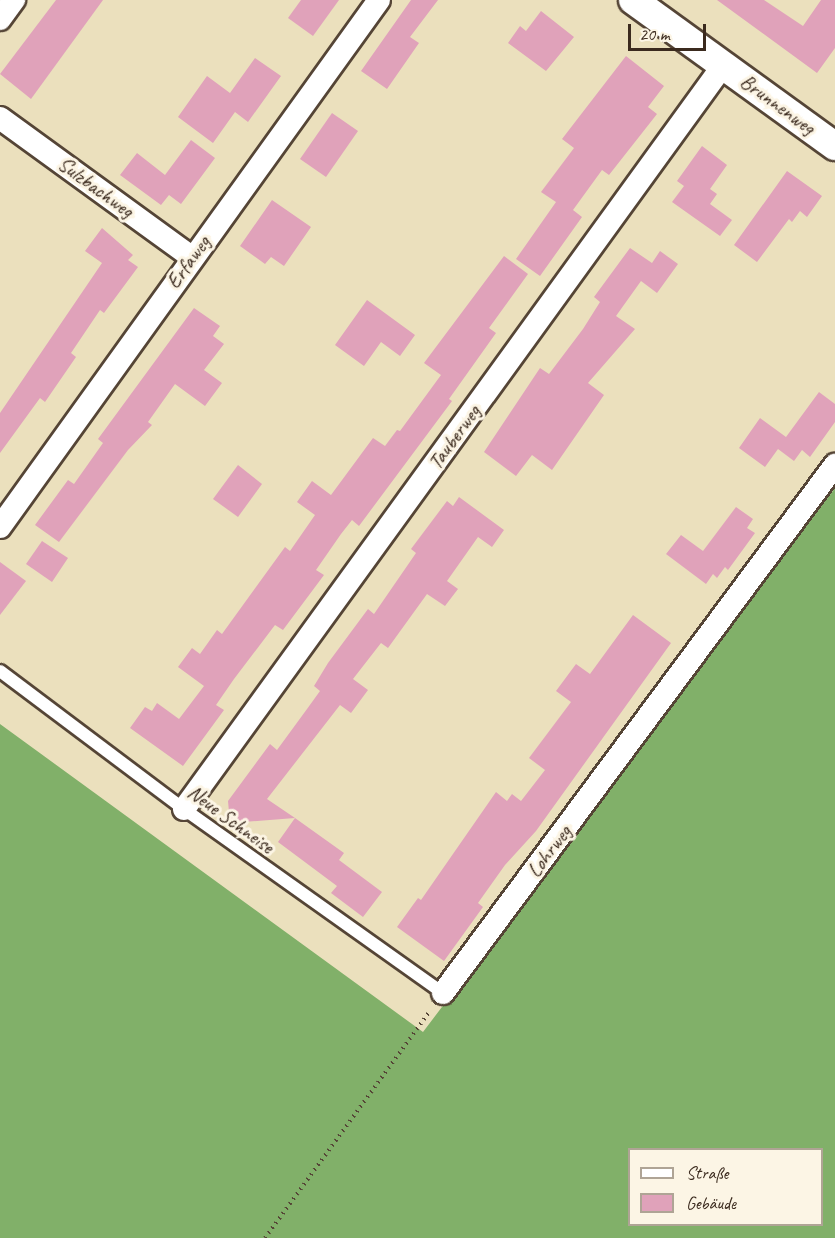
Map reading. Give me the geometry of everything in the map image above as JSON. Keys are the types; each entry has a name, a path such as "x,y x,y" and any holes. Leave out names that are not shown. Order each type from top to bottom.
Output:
{"street":[{"path":"0,19 14,0"},
{"name":"Erfaweg","path":"0,527 191,256 379,0"},
{"name":"Brunnenweg","path":"633,0 835,146"},
{"name":"Tauberweg","path":"184,809 724,64"},
{"name":"Sulzbachweg","path":"0,118 191,256"},
{"name":"Lohrweg","path":"443,993 835,465"}],"lane":[{"name":"Neue Schneise","path":"0,671 184,809 443,993"}],"path":[{"path":"265,1238 443,993"}],"green space":[{"path":"835,488 835,1238 0,1238 0,724 423,1032"}],"building":[{"path":"56,0 103,0 31,99 0,74"},
{"path":"301,0 339,0 313,36 288,18"},
{"path":"411,0 438,0 410,37 419,43 387,89 361,71"},
{"path":"717,0 764,0 803,26 821,0 835,0 835,48 817,73"},
{"path":"541,11 574,37 546,71 508,43 520,26 526,31"},
{"path":"626,56 664,86 648,107 657,114 609,175 602,170 573,210 582,217 540,276 516,259 556,202 541,192 574,148 562,139"},
{"path":"255,58 281,76 248,122 235,112 213,143 178,117 207,76 230,93"},
{"path":"332,113 358,131 326,177 300,159"},
{"path":"191,140 215,158 181,204 169,195 161,205 120,175 137,153 165,175"},
{"path":"702,146 727,165 710,189 717,194 710,204 732,220 720,236 672,202 684,186 677,181"},
{"path":"787,171 822,196 807,217 800,211 792,222 789,219 757,262 734,245"},
{"path":"272,200 311,227 284,266 271,257 265,264 240,246"},
{"path":"102,228 133,255 128,260 138,267 104,313 100,310 71,353 76,357 45,402 40,398 0,453 0,413 102,263 85,251"},
{"path":"630,248 652,263 660,251 678,264 657,293 641,281 616,316 635,329 588,383 604,395 552,470 532,455 516,476 484,452 540,368 549,374 583,329 600,302 594,297"},
{"path":"504,256 528,274 489,328 496,333 449,399 452,401 359,526 352,520 341,534 316,570 324,575 283,630 275,625 234,679 216,705 224,710 183,766 130,728 145,707 152,711 157,703 179,719 204,686 178,667 192,648 200,654 217,630 222,634 285,547 290,551 315,515 297,502 312,481 331,495 373,438 385,446 397,430 400,431 441,375 424,363"},
{"path":"367,300 415,335 400,356 381,342 364,366 335,345"},
{"path":"194,308 220,326 213,336 224,344 204,370 222,383 205,406 175,384 148,422 152,425 128,450 59,542 35,525 68,480 74,484 103,443 98,439"},
{"path":"819,392 835,404 835,422 810,457 802,450 794,461 778,449 765,467 739,448 760,418 786,437"},
{"path":"238,465 262,484 238,517 213,499"},
{"path":"459,497 504,530 492,547 478,537 447,581 458,589 445,606 427,594 388,648 381,643 353,679 368,690 351,713 340,705 267,799 295,818 230,823 228,801 270,744 277,750 320,691 314,686 328,663 368,609 374,614 416,553 411,549 447,501 453,506"},
{"path":"736,507 753,519 747,528 755,533 728,570 725,567 717,578 713,574 706,584 666,554 681,535 703,551"},
{"path":"42,541 68,558 52,582 26,564"},
{"path":"0,562 26,581 0,615"},
{"path":"633,615 671,643 536,831 505,865 478,903 483,907 444,961 397,927 418,898 421,900 496,792 507,801 512,794 521,801 545,770 529,758 571,702 556,691 576,664 590,674"},
{"path":"295,818 344,853 339,860 382,892 363,917 331,893 337,886 278,842"}]}
